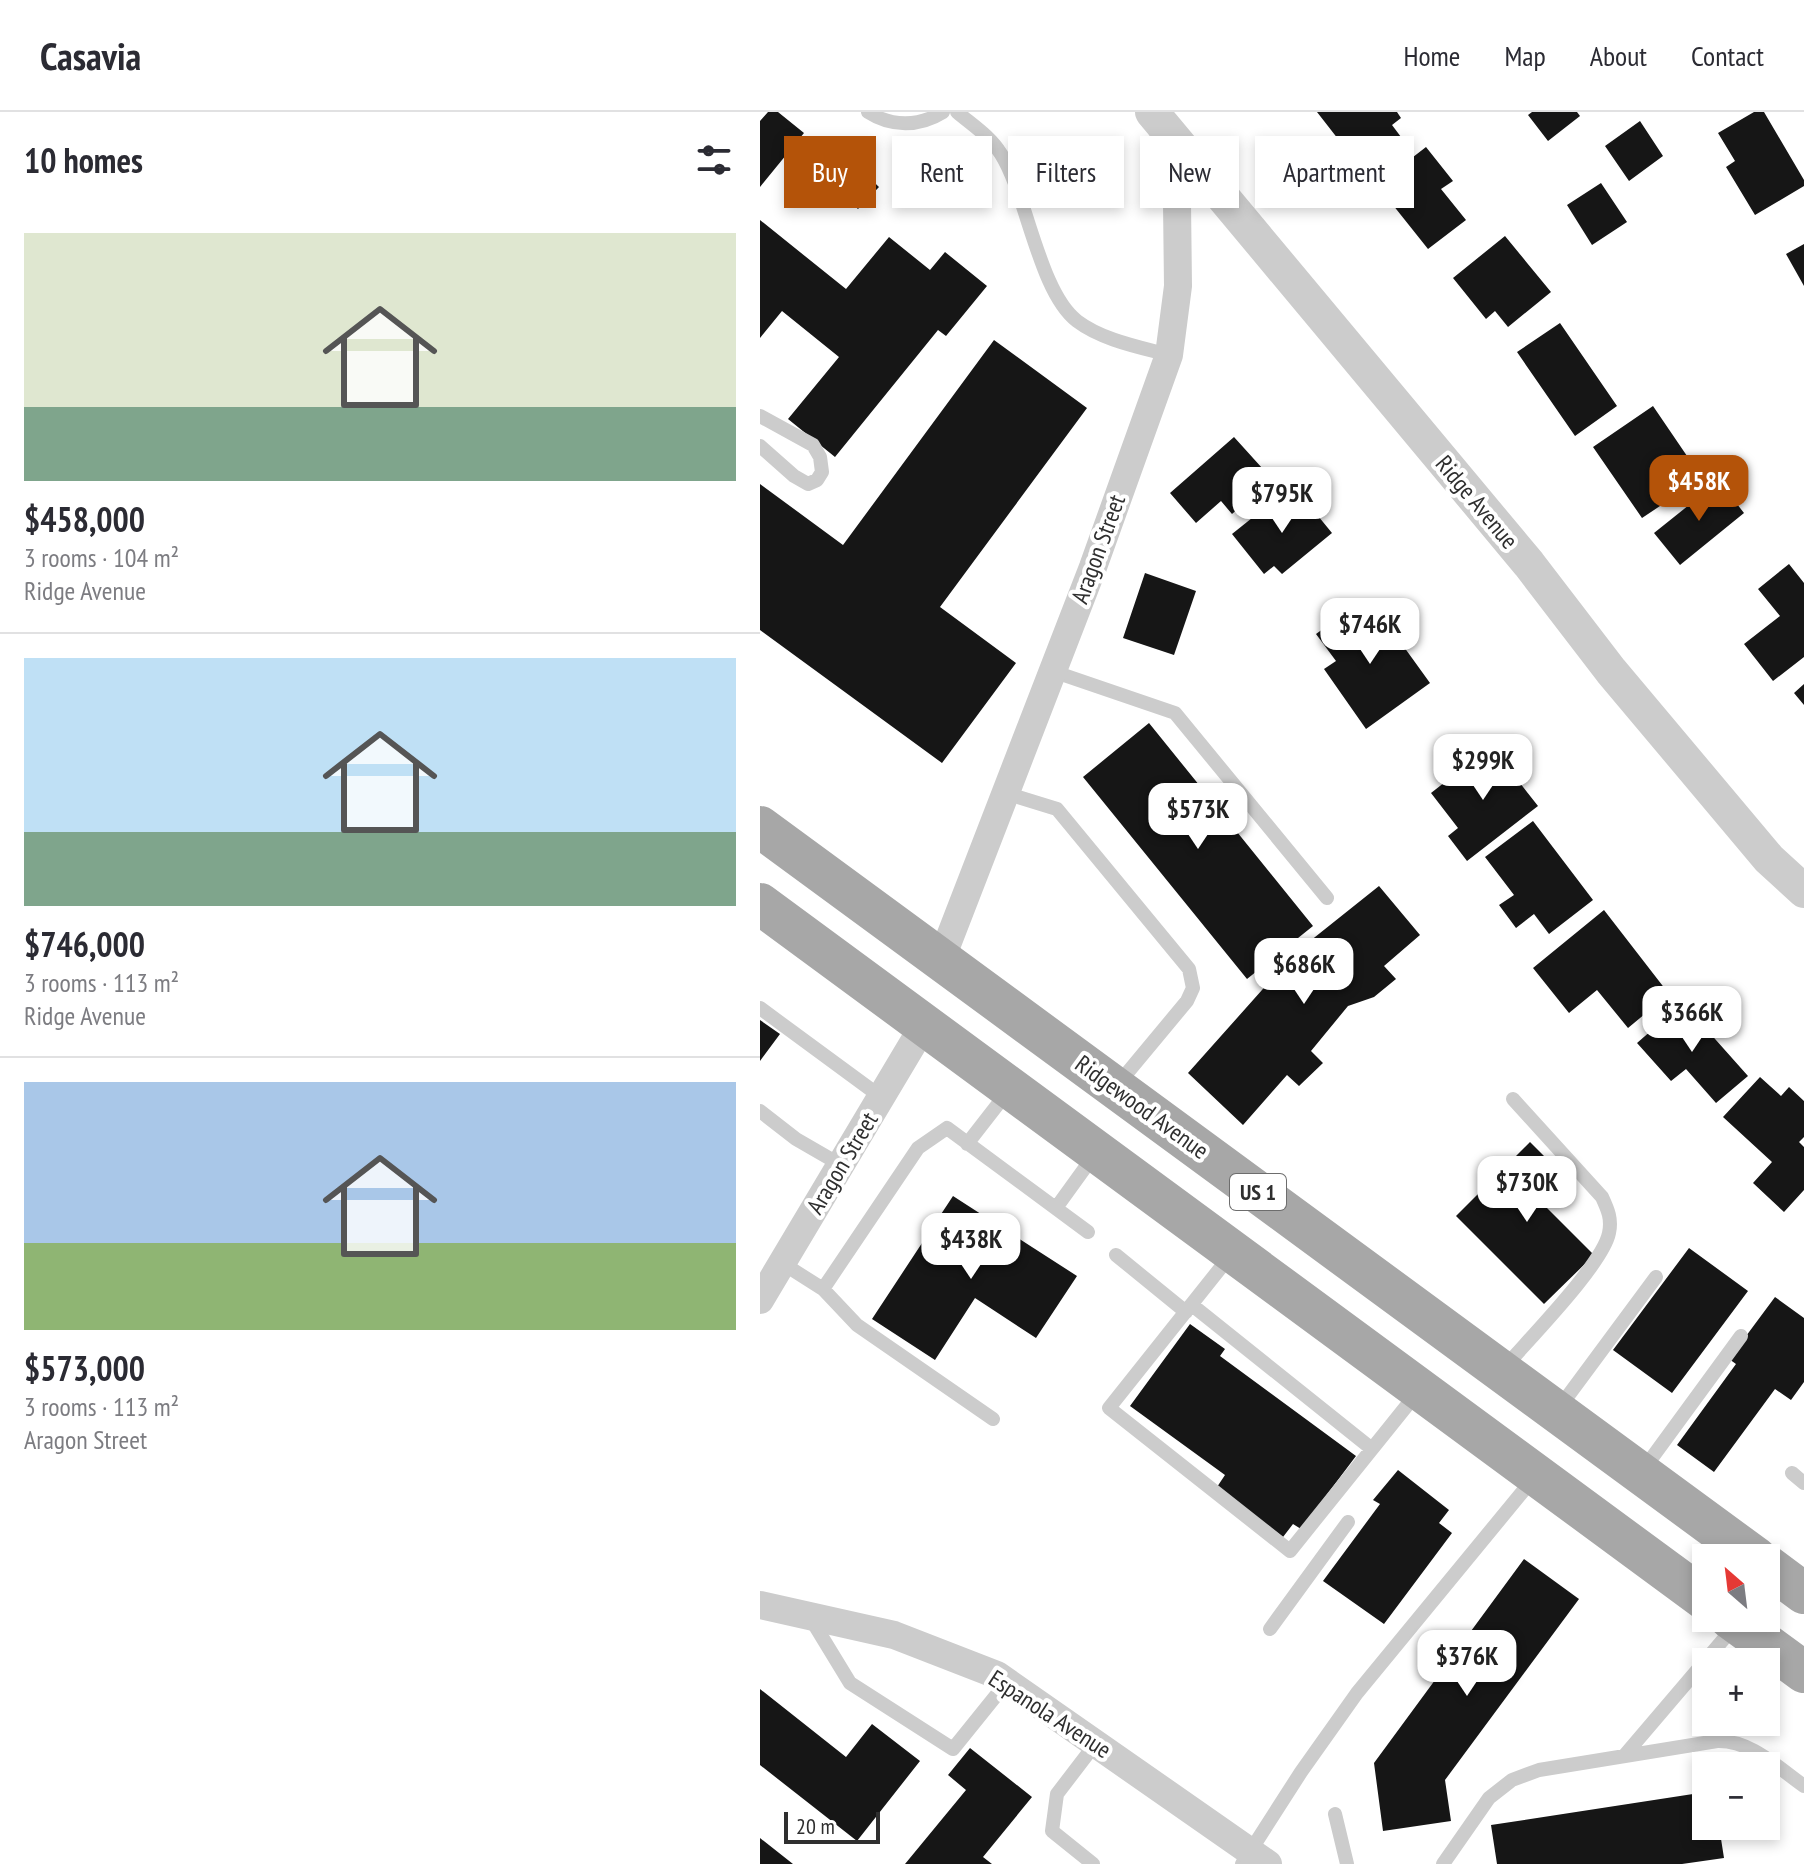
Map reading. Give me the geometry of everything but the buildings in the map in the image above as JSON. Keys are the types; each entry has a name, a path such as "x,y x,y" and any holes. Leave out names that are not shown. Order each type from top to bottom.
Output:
{"main road":[{"name":"Ridgewood Avenue","path":"760,827 1737,1544"},
{"name":"US 1","path":"760,904 1692,1590"},
{"name":"US 1","path":"1749,1632 1804,1672"}],"street":[{"name":"Aragon Street","path":"941,960 1169,355 1178,286 1177,203 1157,118"},
{"name":"Ridge Avenue","path":"1157,118 1529,564 1621,683 1769,859 1804,891"},
{"name":"Aragon Street","path":"760,1300 924,1025"},
{"name":"Espanola Avenue","path":"760,1605 894,1635 997,1675 1096,1743 1254,1860"}],"lane":[{"path":"868,112 897,124 934,118 943,112"},
{"path":"957,112 988,137 1002,155 1064,308 1076,320 1094,330 1169,355"},
{"path":"760,416 813,445 820,457 822,472 817,480 808,484 794,476 760,446"},
{"path":"1052,671 1175,713 1327,898"},
{"path":"1005,793 1057,809 1189,969 1193,988 1187,1001 1115,1087"},
{"path":"760,1008 881,1097"},
{"path":"967,1144 1010,1089"},
{"path":"1501,1371 1598,1258 1609,1236 1611,1217 1602,1197 1513,1099"},
{"path":"760,1111 796,1139 841,1165"},
{"path":"823,1289 918,1148 947,1128 1088,1232"},
{"path":"1056,1208 1096,1152"},
{"path":"1233,1253 1109,1408 1290,1551 1419,1390"},
{"path":"1116,1255 1372,1449"},
{"path":"782,1263 823,1289 857,1325 993,1419"},
{"path":"1557,1412 1656,1277"},
{"path":"1640,1473 1741,1336"},
{"path":"1792,1473 1804,1483"},
{"path":"1254,1860 1301,1772 1357,1693 1536,1475"},
{"path":"1270,1629 1348,1522"},
{"path":"809,1616 850,1683 953,1749 1007,1682"},
{"path":"1624,1756 1711,1632"},
{"path":"1443,1864 1489,1798 1502,1785 1539,1770 1717,1741 1735,1741 1749,1747 1804,1786"},
{"path":"1093,1864 1052,1831 1057,1794 1096,1743"},
{"path":"1335,1814 1347,1864"}]}
